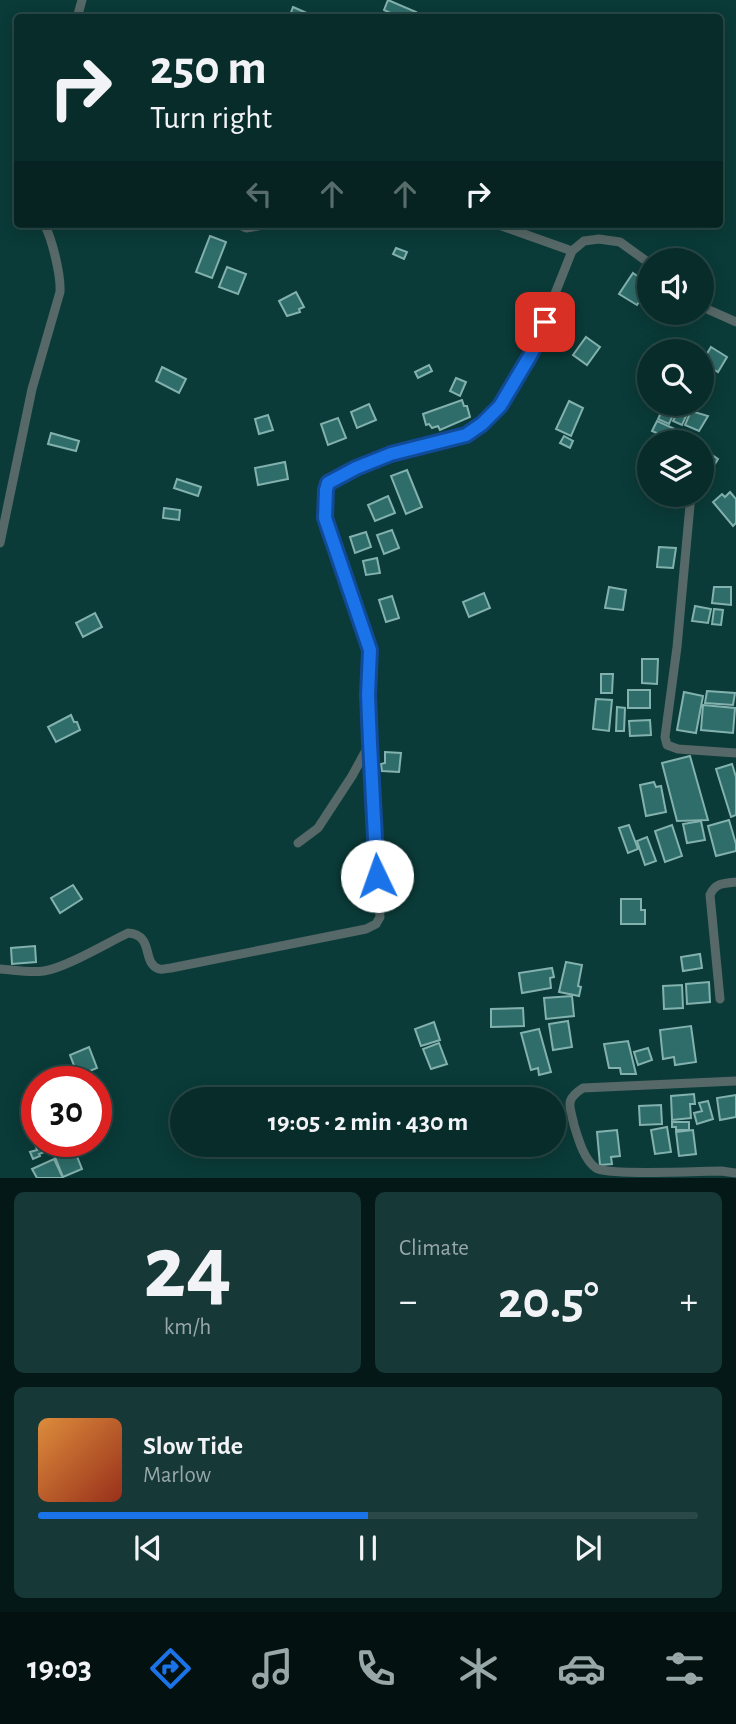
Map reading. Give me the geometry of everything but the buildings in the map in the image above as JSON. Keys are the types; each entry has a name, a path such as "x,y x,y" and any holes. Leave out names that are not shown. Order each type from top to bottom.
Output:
{"street":[{"path":"0,543 32,390 60,292 60,282 46,228"},
{"path":"507,228 572,251"},
{"path":"0,969 47,971 128,933 137,933 143,938 152,964 159,969 366,929 376,924 380,917 368,695 370,650 325,518 328,483 391,454 466,435 482,424 500,406 531,354 572,251 584,241 599,239 620,242 637,254"},
{"path":"714,312 736,322"},
{"path":"690,507 677,647 665,737 667,745 678,750 736,753"},
{"path":"298,843 318,828 370,743"},
{"path":"720,999 710,895 713,888 719,884 736,882"},
{"path":"736,1081 583,1088 573,1094 569,1103 576,1130 589,1161 598,1170 736,1173"}],"route":[{"path":"377,876 368,695 370,650 325,518 328,483 391,454 466,435 482,424 500,406 531,354 545,322"}]}
